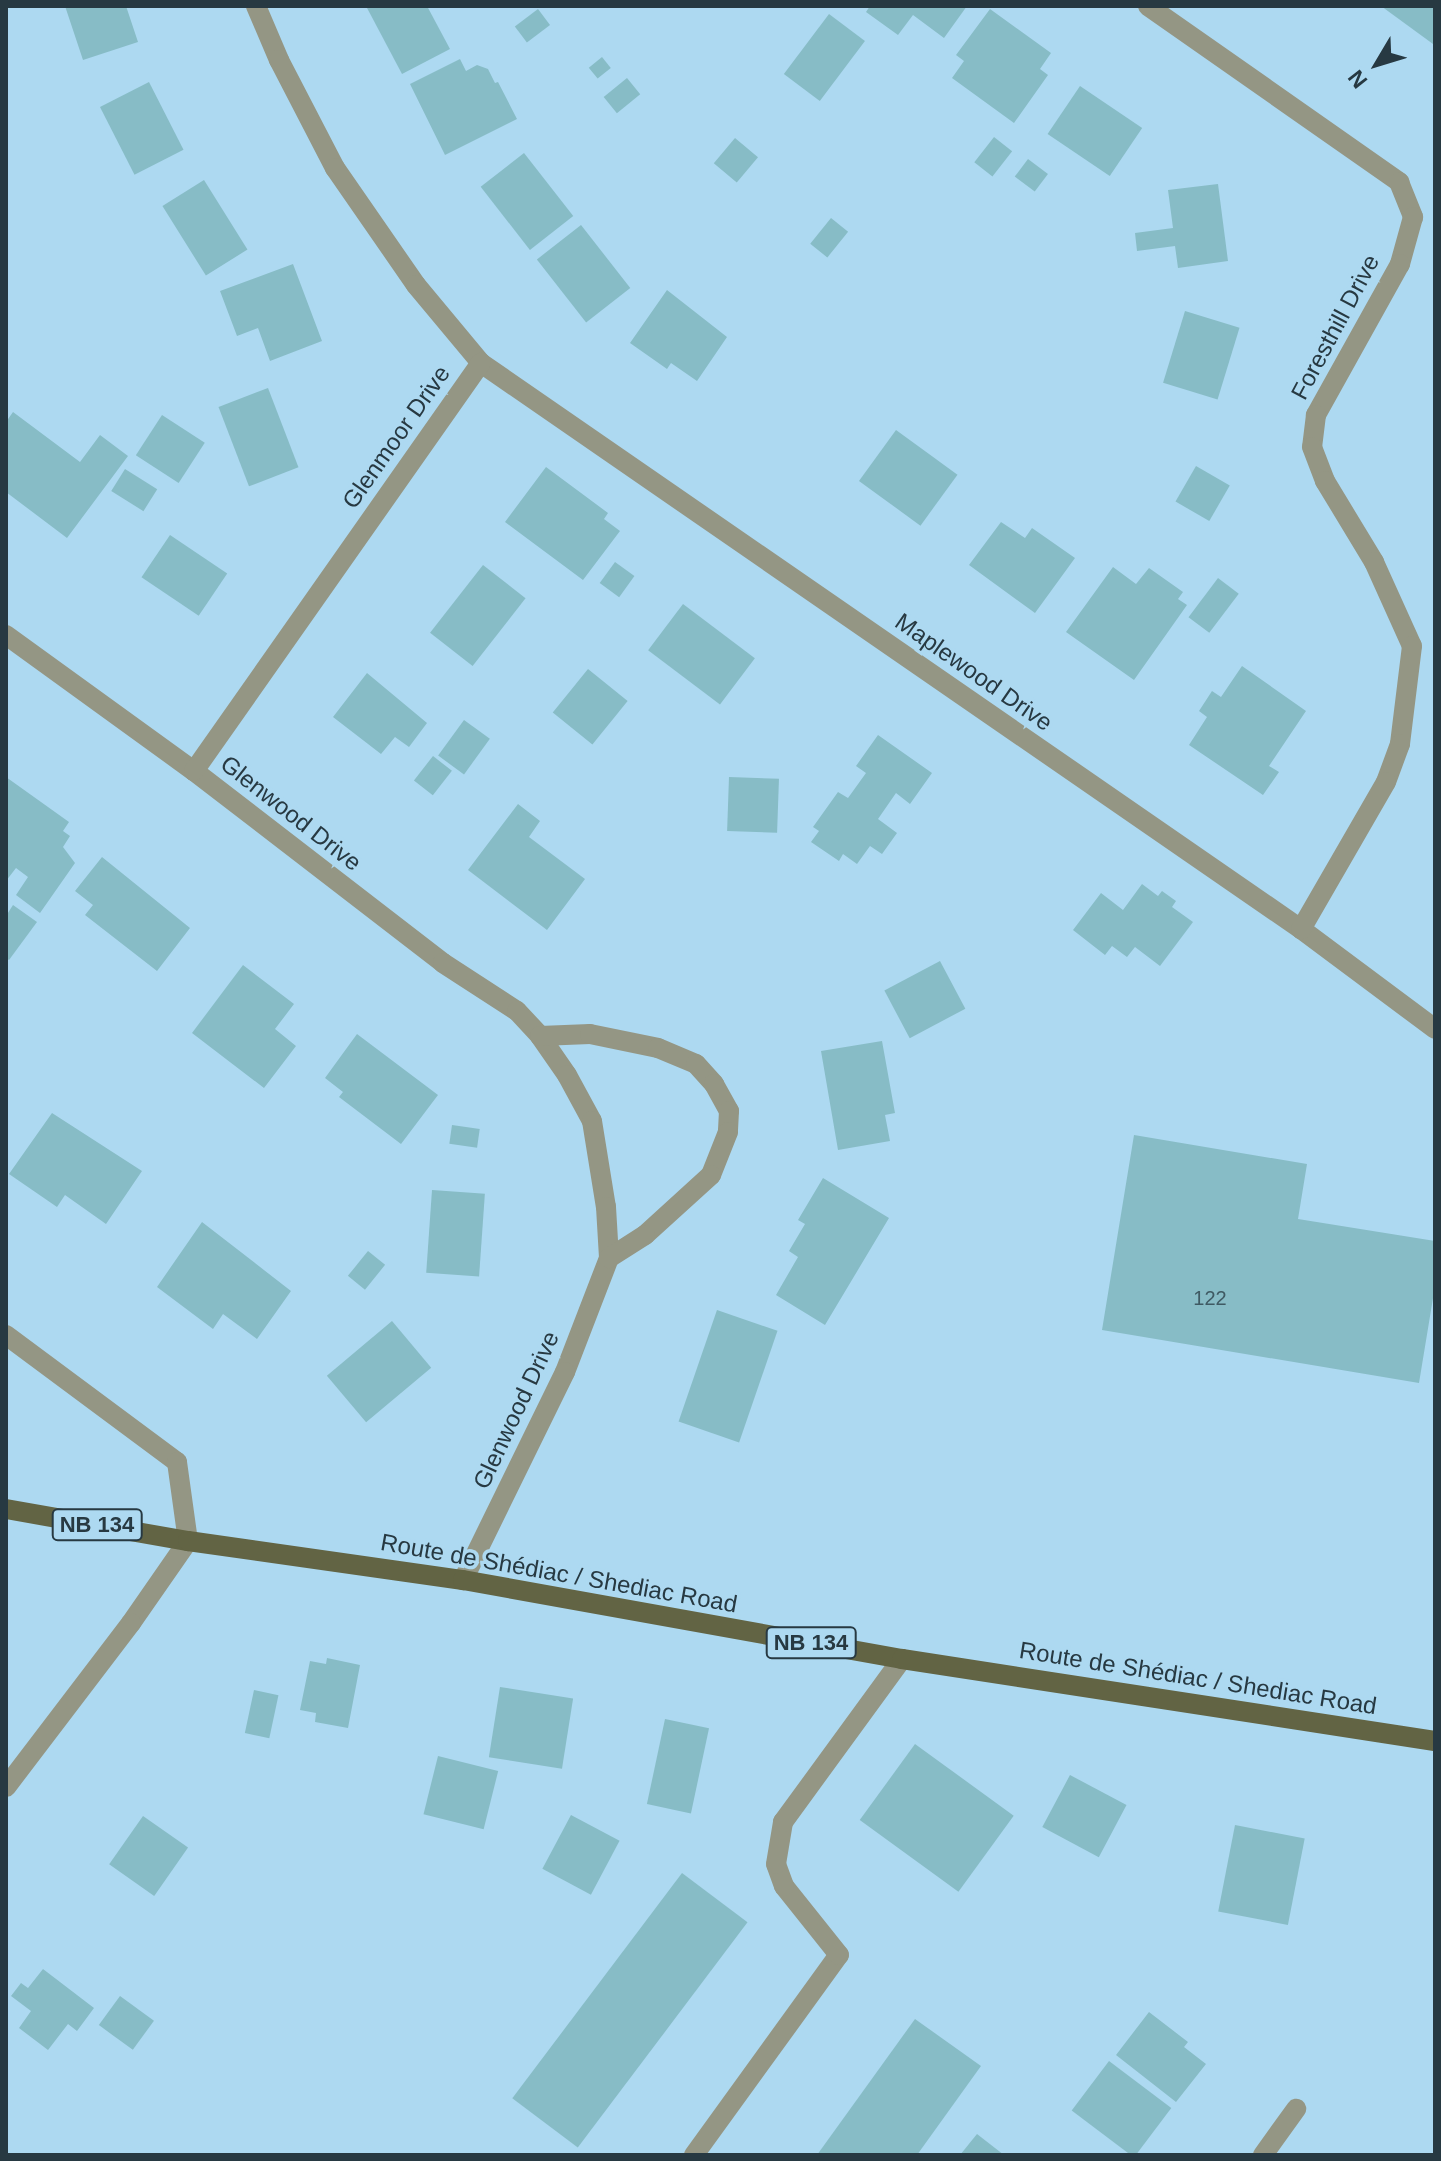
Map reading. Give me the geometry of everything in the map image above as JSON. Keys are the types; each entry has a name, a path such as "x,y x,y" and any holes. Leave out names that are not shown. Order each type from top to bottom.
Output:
{"main road":[{"name":"Route de Shédiac / Shediac Road","path":"6,1509 188,1541 463,1580 902,1659 1435,1741"}],"street":[{"name":"Glenmoor Drive","path":"194,771 481,363 416,285 335,168 279,60 256,6"},
{"name":"Foresthill Drive","path":"1148,6 1399,182 1413,217 1400,264 1316,415 1312,447 1325,481 1374,562 1412,646 1400,744 1386,782 1301,929"},
{"name":"Maplewood Drive","path":"481,363 1301,929 1435,1029"},
{"name":"Glenwood Drive","path":"6,635 194,771 443,963 517,1011 540,1036 592,1121 606,1207 609,1258 565,1372 463,1580"},
{"path":"540,1036 590,1034 658,1048 696,1064 714,1084 729,1111 728,1132 711,1175 669,1216 609,1258"},
{"path":"6,1335 177,1462 188,1541 131,1623 6,1787"},
{"path":"694,2155 839,1955 784,1886 776,1864 783,1822 902,1659"},
{"path":"1263,2155 1296,2109"}],"building":[{"path":"65,6 126,6 138,42 83,60"},
{"path":"366,6 427,6 450,49 402,74"},
{"path":"870,6 967,6 944,38 913,15 898,35 866,12"},
{"path":"1381,6 1435,6 1433,44"},
{"path":"538,9 550,25 527,42 515,26"},
{"path":"990,9 1051,53 1040,69 1048,75 1014,123 952,78 964,61 956,55"},
{"path":"829,14 865,41 820,101 784,74"},
{"path":"602,57 611,68 598,79 589,68"},
{"path":"460,59 466,71 477,65 488,69 517,119 445,155 410,84"},
{"path":"627,78 640,94 617,113 604,97"},
{"path":"149,82 184,150 134,175 100,107"},
{"path":"1080,86 1142,128 1110,176 1048,134"},
{"path":"994,137 1012,151 992,176 974,162"},
{"path":"735,138 758,157 737,183 714,163"},
{"path":"524,153 573,216 530,250 481,187"},
{"path":"1028,159 1048,174 1035,192 1015,177"},
{"path":"204,180 247,250 206,276 162,206"},
{"path":"1218,184 1228,261 1178,268 1175,246 1137,251 1135,233 1173,228 1168,190"},
{"path":"831,218 848,232 827,257 810,244"},
{"path":"581,225 630,288 586,323 537,259"},
{"path":"293,264 322,341 270,361 258,328 237,336 220,291"},
{"path":"667,290 727,337 697,381 671,363 667,369 630,343"},
{"path":"1185,311 1240,328 1218,399 1163,383"},
{"path":"268,388 298,467 249,486 219,407"},
{"path":"13,412 80,462 100,435 128,456 67,538 6,492 6,422"},
{"path":"162,415 205,443 179,483 136,455"},
{"path":"896,430 957,475 920,526 859,481"},
{"path":"1196,466 1230,486 1209,521 1176,502"},
{"path":"546,467 608,513 604,519 620,531 583,580 505,522"},
{"path":"125,469 157,489 143,511 111,491"},
{"path":"1001,522 1025,538 1032,528 1075,558 1035,613 969,565"},
{"path":"170,535 227,574 199,616 141,577"},
{"path":"615,562 634,576 619,597 600,583"},
{"path":"483,565 526,598 473,666 430,633"},
{"path":"1113,567 1136,584 1149,568 1183,592 1178,599 1187,605 1134,680 1066,632"},
{"path":"1218,578 1239,594 1209,633 1189,617"},
{"path":"683,604 755,658 720,704 648,650"},
{"path":"1242,666 1306,711 1269,766 1279,772 1263,795 1189,745 1207,717 1199,711 1212,691 1221,697"},
{"path":"588,669 628,701 592,745 553,713"},
{"path":"367,673 427,723 409,747 395,737 381,754 333,717"},
{"path":"464,720 490,739 464,774 438,756"},
{"path":"878,735 932,773 910,804 896,793 878,819 897,833 882,854 870,846 857,864 843,854 839,861 811,842 819,831 813,827 838,792 848,798 866,773 856,766"},
{"path":"433,756 452,771 433,795 414,780"},
{"path":"6,777 69,822 63,831 70,836 63,847 75,863 40,913 16,895 28,877 16,868 6,881"},
{"path":"729,777 779,779 777,833 727,831"},
{"path":"518,804 540,821 529,837 585,879 547,930 468,870"},
{"path":"102,857 190,928 157,971 85,915 93,905 75,891"},
{"path":"1142,884 1158,896 1162,891 1176,901 1172,907 1193,922 1160,966 1135,947 1127,957 1112,946 1105,955 1073,930 1101,893 1123,910"},
{"path":"13,905 37,922 9,960 6,958 6,916"},
{"path":"940,961 965,1009 910,1038 884,991"},
{"path":"243,965 294,1004 275,1029 296,1046 264,1088 192,1033"},
{"path":"357,1034 438,1095 401,1144 339,1097 343,1092 325,1078"},
{"path":"882,1041 895,1113 885,1115 890,1141 838,1150 821,1051"},
{"path":"52,1113 142,1171 106,1224 65,1195 57,1207 9,1174"},
{"path":"452,1125 480,1129 477,1148 449,1144"},
{"path":"1134,1135 1307,1164 1298,1219 1435,1241 1435,1286 1419,1383 1102,1330"},
{"path":"823,1178 889,1218 825,1325 776,1295 798,1257 789,1251 805,1224 798,1220"},
{"path":"432,1190 485,1194 479,1276 426,1273"},
{"path":"202,1222 291,1291 257,1339 223,1314 213,1329 157,1287"},
{"path":"368,1251 385,1265 365,1290 348,1276"},
{"path":"717,1310 778,1331 739,1442 679,1422"},
{"path":"392,1321 431,1368 366,1422 327,1376"},
{"path":"327,1658 360,1665 348,1728 315,1722 316,1713 300,1710 310,1661 326,1664"},
{"path":"500,1687 573,1699 562,1769 489,1757"},
{"path":"254,1690 278,1695 269,1738 245,1733"},
{"path":"665,1719 709,1728 691,1813 647,1804"},
{"path":"915,1744 1014,1816 958,1892 860,1820"},
{"path":"438,1756 498,1771 484,1829 423,1814"},
{"path":"1070,1775 1127,1805 1099,1857 1042,1827"},
{"path":"571,1815 620,1841 591,1895 542,1869"},
{"path":"143,1816 188,1848 154,1896 109,1864"},
{"path":"1235,1825 1305,1839 1288,1925 1218,1911"},
{"path":"682,1873 747,1922 578,2148 512,2098"},
{"path":"43,1969 94,2008 77,2031 68,2024 48,2050 19,2028 31,2011 11,1996 21,1983 28,1988"},
{"path":"120,1996 154,2021 133,2050 99,2025"},
{"path":"1149,2012 1188,2042 1184,2047 1206,2064 1176,2102 1116,2055"},
{"path":"915,2019 981,2066 917,2155 817,2155"},
{"path":"1109,2061 1171,2108 1136,2155 1131,2155 1072,2111"},
{"path":"977,2134 1004,2155 960,2155"}]}
